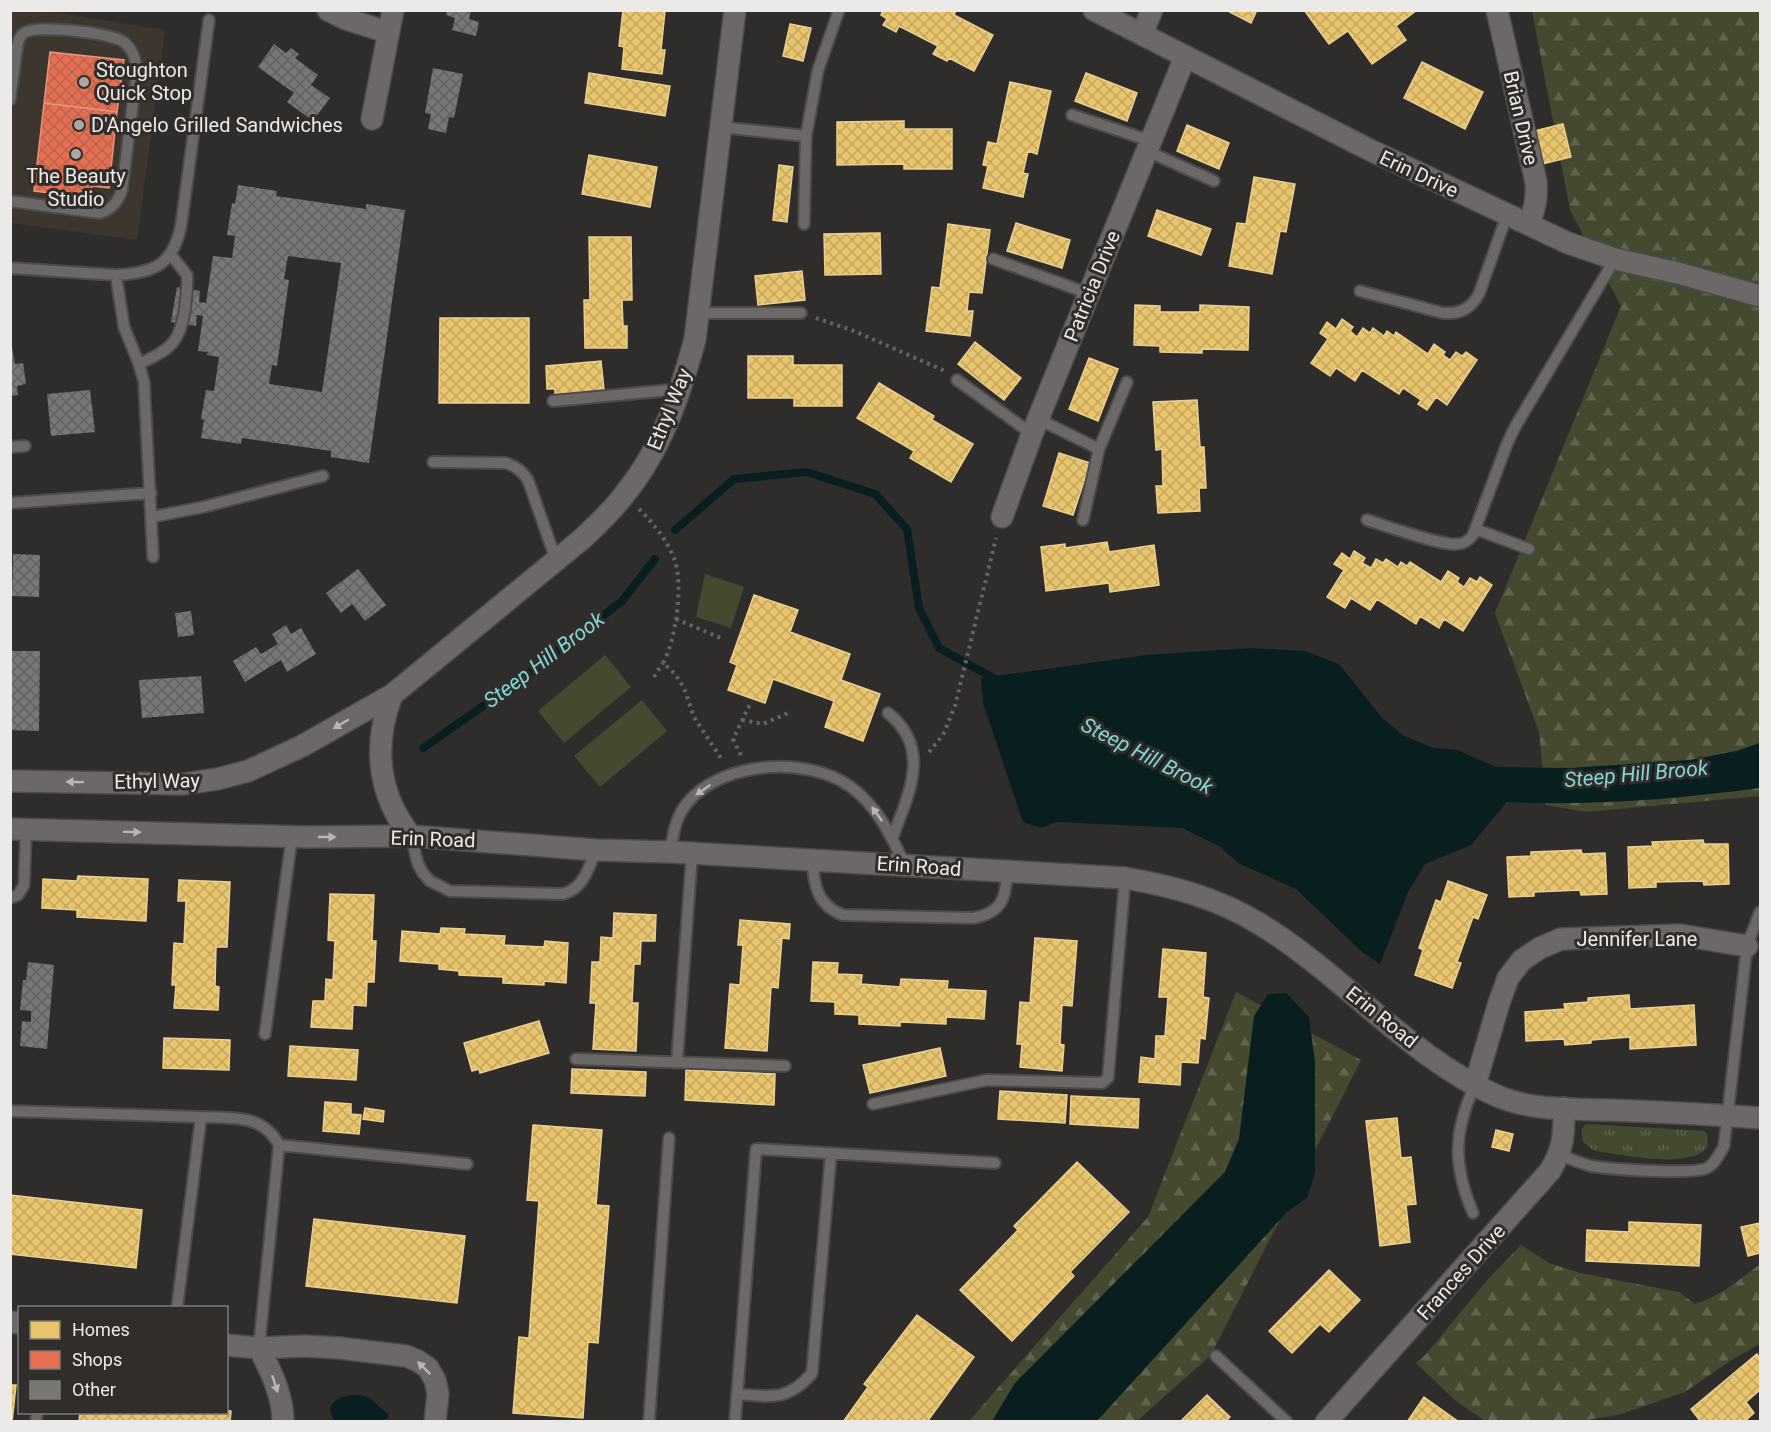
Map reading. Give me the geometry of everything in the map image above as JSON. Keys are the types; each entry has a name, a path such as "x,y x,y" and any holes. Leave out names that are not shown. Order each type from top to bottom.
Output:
{"street":[{"path":"328,10 346,19 387,32"},
{"path":"372,119 393,10"},
{"name":"Ethyl Way","path":"10,781 184,784 248,771 302,746 392,695 582,539 625,495 653,451 668,421 681,389 695,339 735,10"},
{"name":"Erin Drive","path":"1094,10 1370,150 1568,243 1615,259 1678,273 1761,296"},
{"path":"1142,34 1152,10"},
{"name":"Brian Drive","path":"1497,10 1536,182 1535,211 1528,224"},
{"name":"Patricia Drive","path":"1002,517 1035,427 1185,57"},
{"path":"392,695 385,713 379,746 380,763 387,797 401,825 411,836"},
{"name":"Erin Road","path":"18,830 292,836 411,836 596,850 681,852 1125,878 1161,884 1204,896 1258,923 1314,962 1428,1055 1474,1085 1514,1102 1564,1108 1761,1118"},
{"name":"Jennifer Lane","path":"1474,1085 1508,978 1522,960 1540,948 1561,939 1680,935 1747,946"},
{"name":"Frances Drive","path":"1326,1422 1550,1171 1560,1155 1564,1138 1564,1108"},
{"path":"228,1345 259,1348 304,1346 339,1348 406,1356 418,1360 428,1368 435,1380 438,1394 435,1422"},
{"path":"259,1348 276,1386 283,1411 283,1422"}],"lane":[{"path":"804,224 806,136 818,70 840,10"},
{"path":"10,268 133,274 160,264 171,255 178,242 181,226 209,21"},
{"path":"10,100 14,49 25,32 41,28 115,38 126,44 136,61 137,70 122,190 114,205 108,211 99,213 10,201"},
{"path":"1072,115 1149,146 1214,181"},
{"path":"720,127 806,136"},
{"path":"1360,291 1443,313 1455,314 1464,311 1473,304 1479,294 1507,215"},
{"path":"140,364 170,347 182,327 187,275 171,255"},
{"path":"993,259 1089,294"},
{"path":"1367,520 1456,545 1468,540 1475,529 1507,444 1615,259"},
{"path":"116,274 124,327 140,364 144,382 153,557"},
{"path":"698,314 801,313"},
{"path":"957,380 1035,427 1099,449"},
{"path":"1083,520 1099,449 1127,382"},
{"path":"553,401 681,389"},
{"path":"10,447 25,446"},
{"path":"433,462 506,464 515,466 523,472 528,480 556,560"},
{"path":"152,518 323,476"},
{"path":"10,503 151,493"},
{"path":"1475,529 1529,549"},
{"path":"888,713 903,728 914,760 913,779 892,839"},
{"path":"677,1062 681,852 672,833 681,810 700,791 733,775 777,766 813,769 849,785 866,799 879,815 905,865"},
{"path":"10,898 18,895 24,885 18,830"},
{"path":"265,1034 292,836"},
{"path":"411,836 418,864 423,873 430,881 450,891 563,894 573,891 580,885 596,850"},
{"path":"813,860 814,882 819,896 827,906 843,915 981,917 1002,901 1006,894 1008,872"},
{"path":"873,1104 987,1080 1106,1082 1125,878"},
{"path":"1560,1155 1581,1163 1602,1167 1693,1172 1709,1167 1724,1146 1747,946 1761,912"},
{"path":"576,1059 785,1066"},
{"path":"1473,1213 1464,1191 1458,1139 1464,1108 1474,1085"},
{"path":"10,1111 236,1119 260,1124 273,1133 279,1145 259,1348"},
{"path":"177,1306 201,1117"},
{"path":"649,1422 669,1138"},
{"path":"279,1145 467,1164"},
{"path":"735,1422 754,1152 759,1148 995,1163"},
{"path":"737,1394 769,1397 786,1394 799,1386 812,1373 831,1153"},
{"path":"1216,1356 1287,1422"}],"path":[{"path":"801,313 854,331 941,368 957,380"},
{"path":"625,495 661,534 673,558 677,583 676,619 670,648 654,677"},
{"path":"914,760 927,754 943,735 955,706 1002,517"},
{"path":"676,619 723,639"},
{"path":"663,663 681,683 694,717 733,775"},
{"path":"733,741 751,702"},
{"path":"742,720 763,724 788,712"}],"shaded area":[{"path":"11,11 47,11 165,30 137,240 11,223"}],"green space":[{"path":"1532,11 1760,11 1760,796 1586,812 1546,805 1539,732 1495,613 1621,306 1570,210"},
{"path":"705,574 744,587 731,628 696,617"},
{"path":"605,655 631,687 564,743 538,711"},
{"path":"642,700 667,731 600,787 574,756"},
{"path":"1236,992 1361,1060 1211,1355 1137,1421 968,1422 1148,1217"},
{"path":"1589,1124 1704,1131 1707,1134 1708,1146 1700,1153 1674,1159 1642,1158 1601,1152 1593,1150 1583,1142 1581,1129"},
{"path":"1521,1245 1549,1263 1580,1273 1679,1292 1695,1304 1721,1293 1759,1265 1760,1344 1730,1361 1685,1392 1618,1415 1574,1422 1485,1421 1456,1401 1416,1363 1427,1353 1489,1278"}],"water":[{"path":"1250,648 1304,651 1339,664 1383,719 1404,736 1434,748 1457,750 1496,767 1570,768 1690,760 1736,751 1760,743 1760,788 1634,801 1507,802 1471,845 1425,864 1408,892 1380,964 1362,952 1296,889 1240,864 1219,846 1182,828 1056,822 1042,828 1023,822 983,703 981,678 1147,655"},
{"path":"1286,993 1309,1017 1315,1062 1315,1173 1307,1198 1287,1212 1097,1421 992,1421 1015,1383 1225,1172 1239,1139 1254,1016 1268,994"},
{"path":"350,1395 369,1398 388,1413 388,1418 381,1421 335,1421 330,1411 331,1407 336,1400"}],"building: Homes":[{"path":"623,10 676,10 665,11 661,50 665,50 662,74 622,69 624,47 619,46"},
{"path":"883,10 956,10 954,15 993,35 974,71 949,58 947,61 933,54 938,46 899,26 896,32 883,25 887,19 881,15"},
{"path":"1226,10 1257,10 1251,23"},
{"path":"1304,10 1417,10 1396,26 1406,40 1372,64 1348,31 1329,44"},
{"path":"790,24 811,28 803,61 783,56"},
{"path":"1422,62 1483,92 1465,129 1404,98"},
{"path":"589,73 670,86 665,116 585,103"},
{"path":"1086,73 1137,93 1127,121 1075,101"},
{"path":"1010,82 1051,91 1037,154 1028,151 1023,173 1028,174 1023,197 983,188 988,166 983,165 988,142 997,144"},
{"path":"904,121 904,129 952,129 952,169 904,169 904,164 837,165 837,122"},
{"path":"1563,124 1571,157 1542,164 1534,131"},
{"path":"1187,125 1229,143 1219,169 1177,151"},
{"path":"589,155 657,167 650,207 582,194"},
{"path":"779,165 793,167 787,222 773,220"},
{"path":"1254,177 1295,184 1286,232 1280,231 1272,274 1229,266 1237,223 1246,224"},
{"path":"1157,210 1211,229 1201,255 1148,236"},
{"path":"1016,223 1070,240 1062,268 1007,251"},
{"path":"948,224 990,230 982,293 969,292 967,311 973,311 970,336 926,331 932,287 940,288"},
{"path":"880,233 881,274 825,275 824,234"},
{"path":"589,237 631,237 632,300 622,300 623,326 627,326 627,348 585,348 584,300 590,300"},
{"path":"802,271 805,300 758,305 755,276"},
{"path":"1135,305 1160,306 1160,312 1200,312 1200,305 1249,307 1248,350 1202,349 1202,353 1160,352 1160,346 1134,345"},
{"path":"440,318 529,318 529,403 439,403"},
{"path":"1342,319 1353,327 1350,331 1357,337 1363,328 1370,333 1373,328 1384,336 1387,331 1394,336 1396,332 1428,354 1434,344 1445,352 1443,355 1450,360 1456,352 1462,356 1466,352 1477,360 1447,405 1436,397 1427,410 1418,404 1421,400 1403,388 1399,394 1362,370 1355,381 1336,368 1330,376 1311,363 1328,339 1320,333 1327,322 1336,329"},
{"path":"975,342 1021,378 1004,400 958,364"},
{"path":"748,356 793,356 793,365 842,365 842,406 794,406 794,398 748,398"},
{"path":"1089,358 1118,369 1098,421 1069,409"},
{"path":"601,361 604,390 555,394 555,389 547,389 546,366"},
{"path":"879,383 934,416 932,420 973,444 951,482 910,458 914,451 857,418"},
{"path":"1197,400 1200,447 1204,447 1206,488 1199,488 1200,511 1158,513 1156,486 1163,486 1162,449 1156,450 1153,402"},
{"path":"1059,453 1090,463 1073,515 1043,506"},
{"path":"1107,542 1109,552 1154,545 1159,585 1110,592 1109,583 1046,591 1041,547 1065,544 1065,548"},
{"path":"1354,551 1365,558 1362,563 1371,568 1376,559 1383,563 1386,559 1398,567 1401,562 1407,566 1410,562 1441,582 1448,571 1459,578 1457,582 1464,587 1470,578 1477,582 1480,577 1492,585 1463,631 1444,619 1439,628 1420,616 1416,624 1377,599 1370,610 1351,598 1345,608 1327,597 1344,570 1334,564 1342,553 1350,559"},
{"path":"754,595 798,610 790,632 850,654 841,680 880,694 863,741 825,727 834,701 773,679 765,703 728,690 737,665 730,662"},
{"path":"1703,840 1704,844 1728,844 1729,884 1704,885 1703,881 1656,882 1656,887 1629,888 1628,847 1653,846 1652,842"},
{"path":"1581,850 1582,854 1605,853 1607,894 1581,895 1580,890 1534,892 1534,896 1509,897 1507,857 1531,856 1531,852"},
{"path":"78,876 148,879 146,921 77,917 77,910 42,908 43,879 77,881"},
{"path":"179,880 230,882 227,947 216,947 215,986 219,987 218,1010 174,1008 176,985 172,985 174,943 184,944 186,901 178,901"},
{"path":"1448,881 1487,895 1478,919 1473,917 1457,962 1461,963 1452,988 1415,975 1423,950 1419,948 1436,900 1441,902"},
{"path":"330,894 374,895 372,941 376,941 374,982 367,982 366,1006 353,1005 352,1029 311,1027 313,1001 325,1001 326,979 333,980 335,941 328,940"},
{"path":"614,913 656,915 655,941 641,941 640,964 634,964 632,1003 638,1003 636,1051 593,1049 596,1003 590,1003 592,962 600,962 601,937 613,938"},
{"path":"740,920 790,924 789,939 782,938 778,988 771,987 767,1051 725,1048 730,984 740,985 743,945 738,945"},
{"path":"441,928 465,929 464,934 505,936 504,945 544,947 545,941 568,943 566,983 544,981 544,985 503,983 503,977 459,975 459,971 439,969 439,964 400,961 402,931 440,934"},
{"path":"1035,938 1077,941 1072,1006 1062,1005 1060,1044 1064,1045 1062,1071 1020,1067 1022,1044 1017,1044 1020,1002 1030,1003"},
{"path":"1163,949 1206,953 1203,997 1209,998 1205,1039 1200,1038 1198,1063 1181,1062 1180,1085 1139,1082 1141,1057 1155,1059 1156,1036 1165,1036 1168,997 1159,997"},
{"path":"813,962 838,963 837,974 862,975 861,984 900,987 901,979 948,981 947,989 986,991 984,1019 946,1017 946,1024 900,1022 900,1026 859,1024 859,1015 835,1014 835,1002 811,1001"},
{"path":"1629,995 1630,1009 1694,1005 1696,1045 1630,1049 1630,1037 1565,1045 1564,1039 1526,1041 1525,1012 1565,1009 1564,1004 1588,1002 1588,998"},
{"path":"539,1021 549,1053 480,1073 479,1069 472,1071 464,1043"},
{"path":"164,1038 230,1040 229,1070 163,1068"},
{"path":"290,1046 358,1050 356,1080 288,1076"},
{"path":"940,1048 946,1076 870,1093 863,1065"},
{"path":"572,1069 646,1072 645,1096 571,1093"},
{"path":"686,1070 775,1074 774,1105 685,1100"},
{"path":"1000,1091 1067,1095 1065,1123 998,1119"},
{"path":"1071,1096 1139,1099 1138,1128 1070,1124"},
{"path":"325,1102 351,1104 351,1114 361,1115 359,1134 323,1131"},
{"path":"365,1108 384,1111 383,1122 363,1119"},
{"path":"1397,1118 1401,1158 1411,1157 1416,1204 1406,1205 1410,1242 1380,1246 1366,1121"},
{"path":"533,1125 602,1130 596,1205 609,1206 598,1343 588,1342 583,1418 513,1413 519,1337 529,1338 539,1201 527,1200"},
{"path":"1496,1130 1513,1134 1509,1151 1492,1147"},
{"path":"1077,1162 1129,1212 1070,1272 1074,1276 1012,1341 960,1290 1018,1230 1014,1226"},
{"path":"10,1195 142,1210 136,1268 10,1254"},
{"path":"314,1219 465,1236 457,1303 306,1286"},
{"path":"1629,1222 1701,1225 1699,1266 1586,1261 1587,1230 1629,1232"},
{"path":"1760,1223 1760,1253 1748,1256 1741,1227"},
{"path":"1329,1270 1360,1300 1329,1332 1320,1324 1292,1353 1269,1331"},
{"path":"917,1315 974,1357 927,1422 843,1422 868,1387 864,1384"},
{"path":"1757,1354 1760,1359 1760,1390 1746,1402 1754,1413 1744,1422 1701,1422 1691,1409"},
{"path":"10,1385 16,1385 12,1422 10,1422"},
{"path":"1207,1395 1230,1417 1225,1422 1180,1422"},
{"path":"1424,1397 1459,1422 1407,1422"},
{"path":"228,1410 231,1411 230,1422 79,1422 80,1414 228,1414"}],"building: Shops":[{"name":"Stoughton Quick Stop","path":"50,52 124,60 117,112 44,103"},
{"path":"44,103 117,112 109,188 92,186 91,198 34,191"}],"building: Other":[{"path":"447,10 471,10 469,19 479,22 476,36 452,30 455,18 446,15"},
{"path":"274,44 286,53 291,48 299,54 295,58 318,75 311,85 330,98 313,121 287,102 294,93 258,67"},
{"path":"433,68 463,74 454,118 449,117 446,133 428,129 431,114 425,113"},
{"path":"238,185 277,191 276,196 366,209 366,204 405,210 369,463 331,457 331,451 242,438 241,444 201,438 204,420 201,419 206,390 214,391 219,357 198,351 203,316 197,315 196,326 171,322 177,287 200,291 199,302 206,303 213,256 232,258 235,236 227,235 232,203 235,204","holes":["288,256 341,263 322,392 269,384 272,365 277,366 289,280 284,279"]},
{"path":"10,336 15,364 23,363 26,384 17,386 18,395 10,396"},
{"path":"90,390 95,432 51,436 47,394"},
{"path":"13,554 40,555 39,597 12,596"},
{"path":"358,569 386,605 365,621 352,604 341,613 326,593"},
{"path":"191,611 194,635 178,637 175,613"},
{"path":"286,625 291,634 301,628 316,654 287,672 281,660 245,682 233,661 256,647 261,654 278,644 272,634"},
{"path":"10,651 40,651 39,731 10,730"},
{"path":"201,676 204,713 142,718 139,680"},
{"path":"28,962 54,965 47,1049 20,1046 22,1021 31,1022 31,1011 20,1010 23,980 26,980"}],"waterway":[{"name":"Steep Hill Brook","path":"675,530 734,479 807,472 875,494 907,529 919,608 939,648 997,680"},
{"name":"Steep Hill Brook","path":"423,748 520,680 622,601 655,559"}],"place":[{"name":"Stoughton Quick Stop","path":"84,82"},
{"name":"D'Angelo Grilled Sandwiches","path":"79,125"},
{"name":"The Beauty Studio","path":"76,154"}]}
